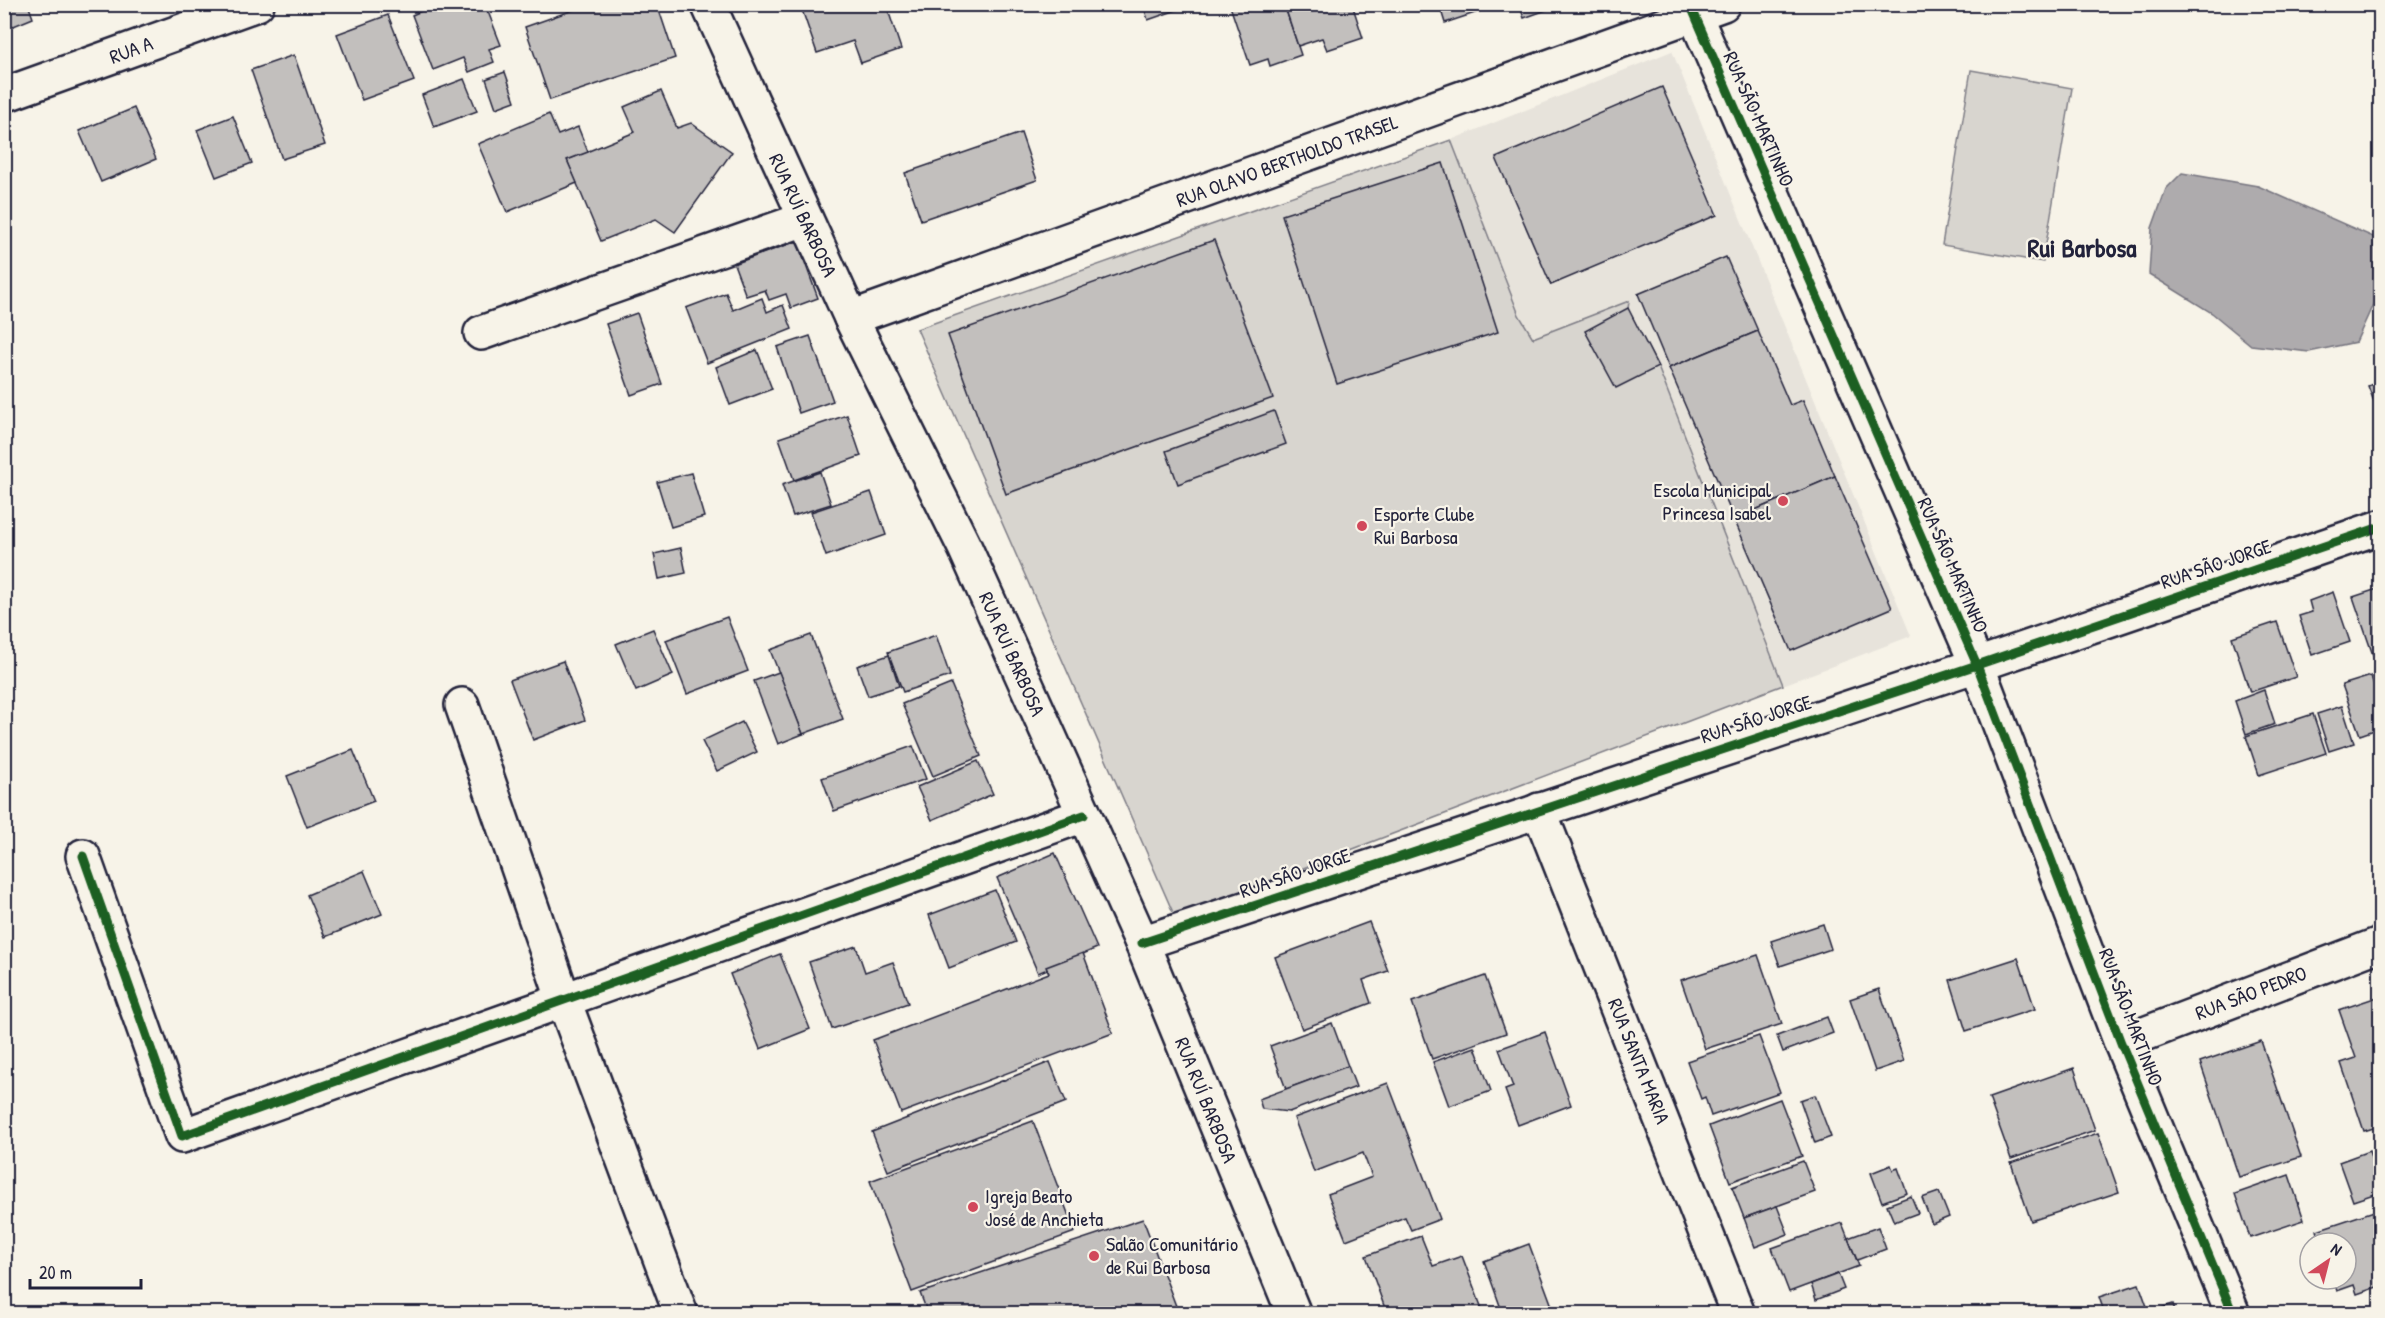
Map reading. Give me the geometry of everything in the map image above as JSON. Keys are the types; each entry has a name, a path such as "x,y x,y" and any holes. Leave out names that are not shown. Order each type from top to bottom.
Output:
{"street":[{"name":"RUA A","path":"4,95 257,4"},
{"name":"RUA RUÍ BARBOSA","path":"708,4 804,219 965,548 1142,943 1294,1314"},
{"name":"RUA OLAVO BERTHOLDO TRASEL","path":"851,318 1702,8"},
{"name":"RUA SÃO MARTINHO","path":"1702,8 1977,665 2121,1043 2233,1314"},
{"path":"481,333 804,219"},
{"name":"RUA SÃO JORGE","path":"1142,943 1977,665 2380,528"},
{"path":"462,705 564,1001 681,1314"},
{"name":"RUA SANTA MARIA","path":"1539,810 1738,1314"},
{"path":"82,856 182,1136 1084,815"},
{"name":"RUA SÃO PEDRO","path":"2121,1043 2380,944"}],"shaded area":[{"name":"Escola Municipal Princesa Isabel","path":"1672,51 1911,636 1783,685 1658,367 1628,308 1629,302 1533,338 1519,315 1451,140"},
{"path":"1971,70 2072,88 2043,262 1942,245"},
{"name":"Esporte Clube Rui Barbosa","path":"1451,140 1519,315 1533,338 1629,301 1628,309 1658,367 1783,685 1175,917 917,329"},
{"path":"2182,173 2258,186 2380,240 2380,289 2356,342 2309,352 2251,345 2212,313 2149,274 2152,228 2166,189"}],"building":[{"path":"4,4 28,4 33,18 4,30"},
{"path":"438,4 485,4 501,45 489,49 494,62 469,72 463,58 433,70 412,15"},
{"path":"590,4 657,4 675,58 550,100 525,27"},
{"path":"800,4 886,4 901,49 861,63 853,41 817,53"},
{"path":"1143,4 1194,4 1148,20"},
{"path":"1235,4 1284,4 1301,55 1270,66 1268,59 1250,65 1230,6"},
{"path":"1284,4 1352,4 1363,38 1327,50 1322,38 1298,46"},
{"path":"1439,4 1493,4 1493,7 1445,23"},
{"path":"1519,4 1563,4 1524,18"},
{"path":"388,15 414,81 362,100 337,34"},
{"path":"294,55 325,145 282,159 251,70"},
{"path":"505,72 515,101 496,108 486,79"},
{"path":"464,79 477,111 434,127 422,95"},
{"path":"1662,87 1717,215 1551,285 1496,158"},
{"path":"661,91 677,128 691,123 732,152 675,232 656,219 601,241 567,160 635,132 624,107"},
{"path":"134,108 156,159 101,182 79,131"},
{"path":"549,114 558,135 578,127 588,152 567,160 577,183 507,212 478,144"},
{"path":"233,116 252,163 216,177 197,130"},
{"path":"1021,133 1037,180 921,220 905,173"},
{"path":"1443,163 1498,332 1337,384 1282,215"},
{"path":"1214,240 1273,398 1006,494 948,335"},
{"path":"797,241 818,298 791,308 786,294 769,300 765,290 746,296 734,264"},
{"path":"1726,257 1758,331 1669,368 1638,294"},
{"path":"726,293 733,310 762,298 767,312 783,305 792,329 707,363 686,308"},
{"path":"1628,308 1658,367 1616,388 1585,331"},
{"path":"637,313 662,384 631,395 606,324"},
{"path":"1758,331 1790,405 1803,400 1835,476 1734,519 1669,368"},
{"path":"810,336 833,401 799,413 777,347"},
{"path":"757,350 772,389 730,405 716,367"},
{"path":"2380,381 2380,417 2368,386"},
{"path":"1274,411 1286,444 1178,484 1166,451"},
{"path":"847,415 861,456 794,480 779,438"},
{"path":"820,472 831,504 793,516 782,485"},
{"path":"691,473 704,517 671,527 657,482"},
{"path":"1835,476 1892,608 1791,651 1734,519"},
{"path":"871,492 886,535 826,556 811,512"},
{"path":"681,548 686,573 659,579 654,554"},
{"path":"2380,588 2380,656 2374,658 2353,597"},
{"path":"2333,592 2350,642 2312,655 2299,616 2312,612 2309,601"},
{"path":"727,617 748,671 687,694 666,640"},
{"path":"2277,622 2296,677 2250,692 2232,637"},
{"path":"653,629 673,675 636,691 616,644"},
{"path":"811,635 843,719 803,734 770,650"},
{"path":"936,635 950,676 903,692 888,652"},
{"path":"889,655 899,686 868,696 857,666"},
{"path":"563,661 585,720 533,740 510,680"},
{"path":"779,672 803,734 778,744 754,681"},
{"path":"2371,676 2380,704 2380,728 2360,735 2342,685"},
{"path":"951,684 981,756 933,776 902,704"},
{"path":"2264,690 2275,724 2246,734 2235,701"},
{"path":"2342,706 2354,743 2329,751 2317,714"},
{"path":"2313,714 2326,753 2259,775 2246,736"},
{"path":"742,722 757,752 717,771 702,741"},
{"path":"913,746 926,779 834,811 822,778"},
{"path":"353,750 374,801 307,827 287,776"},
{"path":"978,761 993,794 932,820 917,787"},
{"path":"1055,853 1097,948 1038,973 997,878"},
{"path":"364,871 382,914 325,937 307,895"},
{"path":"995,890 1016,942 949,968 929,915"},
{"path":"1369,922 1388,971 1363,980 1371,1003 1302,1029 1275,957"},
{"path":"1823,924 1831,949 1780,966 1771,941"},
{"path":"856,946 865,972 893,962 908,1003 832,1029 809,962"},
{"path":"1083,953 1113,1033 901,1113 873,1040 1049,973 1046,967"},
{"path":"780,954 810,1029 760,1049 730,974"},
{"path":"1758,955 1782,1024 1705,1049 1681,980"},
{"path":"2018,958 2035,1009 1966,1031 1950,980"},
{"path":"1485,976 1506,1033 1432,1059 1412,1002"},
{"path":"1879,989 1904,1061 1875,1071 1850,999"},
{"path":"2380,996 2380,1126 2364,1131 2341,1063 2356,1058 2339,1010"},
{"path":"1827,1017 1833,1033 1783,1052 1777,1036"},
{"path":"1332,1023 1348,1066 1286,1089 1270,1046"},
{"path":"1545,1032 1571,1105 1518,1125 1505,1090 1513,1087 1499,1049"},
{"path":"1759,1036 1780,1092 1711,1116 1705,1097 1701,1099 1687,1061"},
{"path":"2261,1041 2301,1157 2239,1177 2200,1062"},
{"path":"1475,1047 1491,1091 1449,1106 1433,1062"},
{"path":"1050,1062 1066,1102 888,1171 872,1132"},
{"path":"1348,1066 1356,1087 1289,1112 1262,1109 1259,1099"},
{"path":"2074,1068 2095,1130 2011,1159 1989,1098"},
{"path":"1388,1083 1440,1219 1411,1230 1405,1217 1346,1240 1328,1194 1372,1177 1363,1153 1314,1172 1294,1118"},
{"path":"1815,1095 1831,1137 1815,1143 1800,1100"},
{"path":"1780,1099 1802,1156 1730,1182 1709,1126"},
{"name":"Igreja Beato José de Anchieta","path":"1033,1121 1075,1232 912,1292 870,1181"},
{"path":"2098,1133 2119,1192 2031,1221 2011,1163"},
{"path":"2369,1151 2380,1184 2380,1192 2353,1201 2339,1162"},
{"path":"1803,1161 1815,1192 1744,1218 1732,1187"},
{"path":"1891,1165 1893,1170 1898,1168 1907,1193 1882,1202 1871,1173"},
{"path":"2289,1175 2304,1220 2250,1238 2235,1194"},
{"path":"1939,1192 1949,1217 1932,1224 1922,1198"},
{"path":"1911,1196 1918,1213 1894,1222 1887,1205"},
{"path":"1777,1206 1788,1234 1755,1247 1744,1218"},
{"path":"2380,1209 2380,1286 2357,1294 2358,1231 2317,1230"},
{"name":"Salão Comunitário de Rui Barbosa","path":"1143,1219 1179,1314 928,1314 920,1293"},
{"path":"1842,1223 1859,1266 1789,1292 1772,1248"},
{"path":"1878,1227 1886,1249 1857,1260 1848,1238"},
{"path":"1421,1236 1433,1266 1462,1256 1484,1314 1410,1314 1408,1307 1387,1314 1366,1256"},
{"path":"1529,1244 1555,1314 1503,1314 1484,1261"},
{"path":"1838,1274 1844,1289 1816,1300 1811,1284"},
{"path":"2139,1284 2149,1312 2173,1304 2176,1314 2105,1314 2099,1297"}],"cycle path":[{"path":"1690,4 1977,665 2121,1043 2233,1314"},
{"path":"1142,943 1977,665 2380,527"},
{"path":"83,856 182,1136 1084,815"}],"place":[{"name":"Escola Municipal Princesa Isabel","path":"1783,501"},
{"name":"Esporte Clube Rui Barbosa","path":"1362,526"},
{"name":"Igreja Beato José de Anchieta","path":"973,1207"},
{"name":"Salão Comunitário de Rui Barbosa","path":"1094,1256"}],"district":[{"name":"Rui Barbosa","path":"2082,248"}]}
